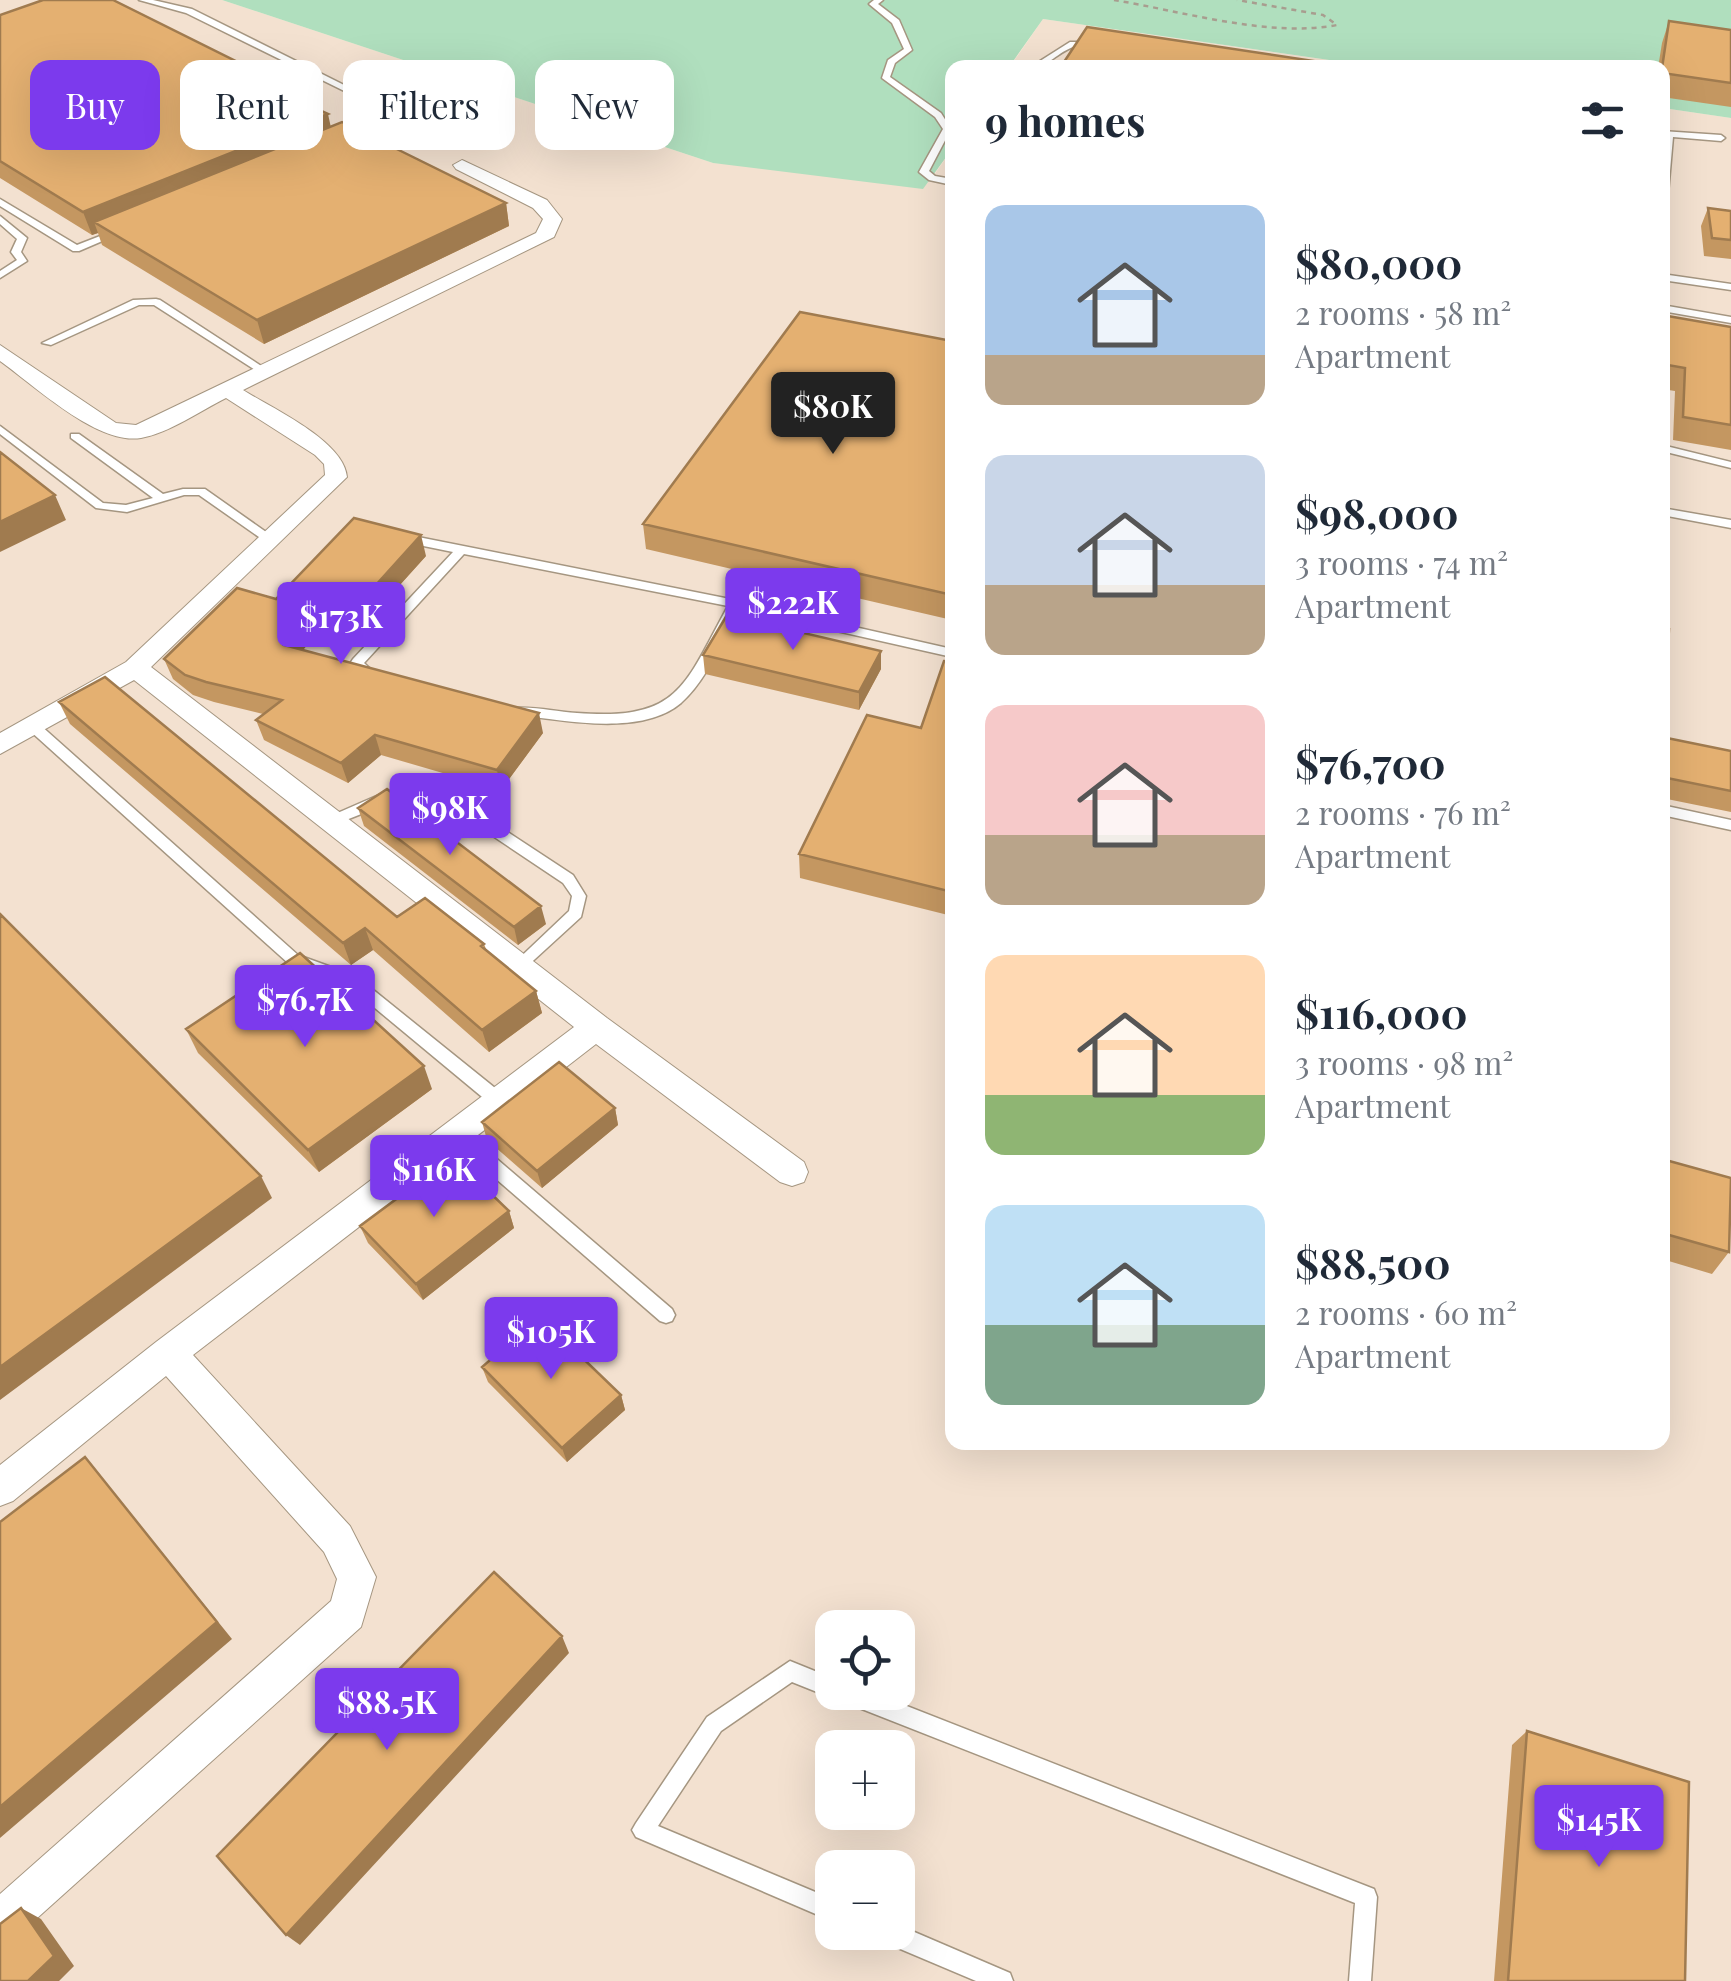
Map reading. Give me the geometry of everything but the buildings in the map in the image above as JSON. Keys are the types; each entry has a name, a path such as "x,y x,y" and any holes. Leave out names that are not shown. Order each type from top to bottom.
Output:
{"street":[{"path":"0,351 108,428 124,434 141,431 267,374 544,237 553,219 540,204 462,165"},
{"path":"0,745 135,668 336,477 336,463 323,450 229,392"},
{"path":"135,668 596,1027 792,1172"},
{"path":"0,1488 168,1353 596,1027"},
{"path":"0,1923 347,1613 357,1577 336,1539 168,1353"}],"lane":[{"path":"144,0 189,11 402,116 330,146"},
{"path":"878,0 873,4 896,22 908,50 892,62 886,78 938,114 945,126"},
{"path":"1047,60 1073,44 1106,46"},
{"path":"945,133 924,172 945,181"},
{"path":"1670,135 1721,138"},
{"path":"0,202 76,249 130,227"},
{"path":"0,218 19,231 22,238 16,252 22,261 0,275"},
{"path":"1670,278 1731,288"},
{"path":"47,343 136,302 156,302 267,374"},
{"path":"1670,309 1731,320"},
{"path":"0,429 100,506 127,509 201,491 270,539"},
{"path":"75,436 162,499"},
{"path":"1670,450 1731,465"},
{"path":"1670,513 1731,524"},
{"path":"393,536 735,604 945,651"},
{"path":"387,679 365,672 357,662 460,551"},
{"path":"510,710 644,717 664,710 680,697 735,604"},
{"path":"34,726 293,958 352,980 499,1101"},
{"path":"332,821 402,790 422,790 443,796 568,879 579,896 576,913 518,966"},
{"path":"1670,812 1731,826"},
{"path":"456,1134 666,1315"},
{"path":"815,1681 790,1671 714,1724 643,1830 815,1903"},
{"path":"890,1710 1366,1896 1360,1981"},
{"path":"915,1944 1002,1981"}],"path":[{"path":"1114,0 1282,25 1331,28 1336,24 1323,15 1236,0"}],"shaded area":[{"path":"0,0 222,0 403,60 343,60 343,150 515,150 515,97 535,104 535,150 674,150 713,163 932,178 945,159 945,1450 1670,1450 1670,109 1731,118 1731,1981 0,1981"},
{"path":"1043,19 1329,60 1015,60"}],"green space":[{"path":"222,0 1731,0 1731,118 1670,109 1670,60 1329,60 1043,19 1014,60 945,60 945,159 923,189 713,163 674,150 674,60 535,60 535,104 515,97 515,60 403,60"}]}
